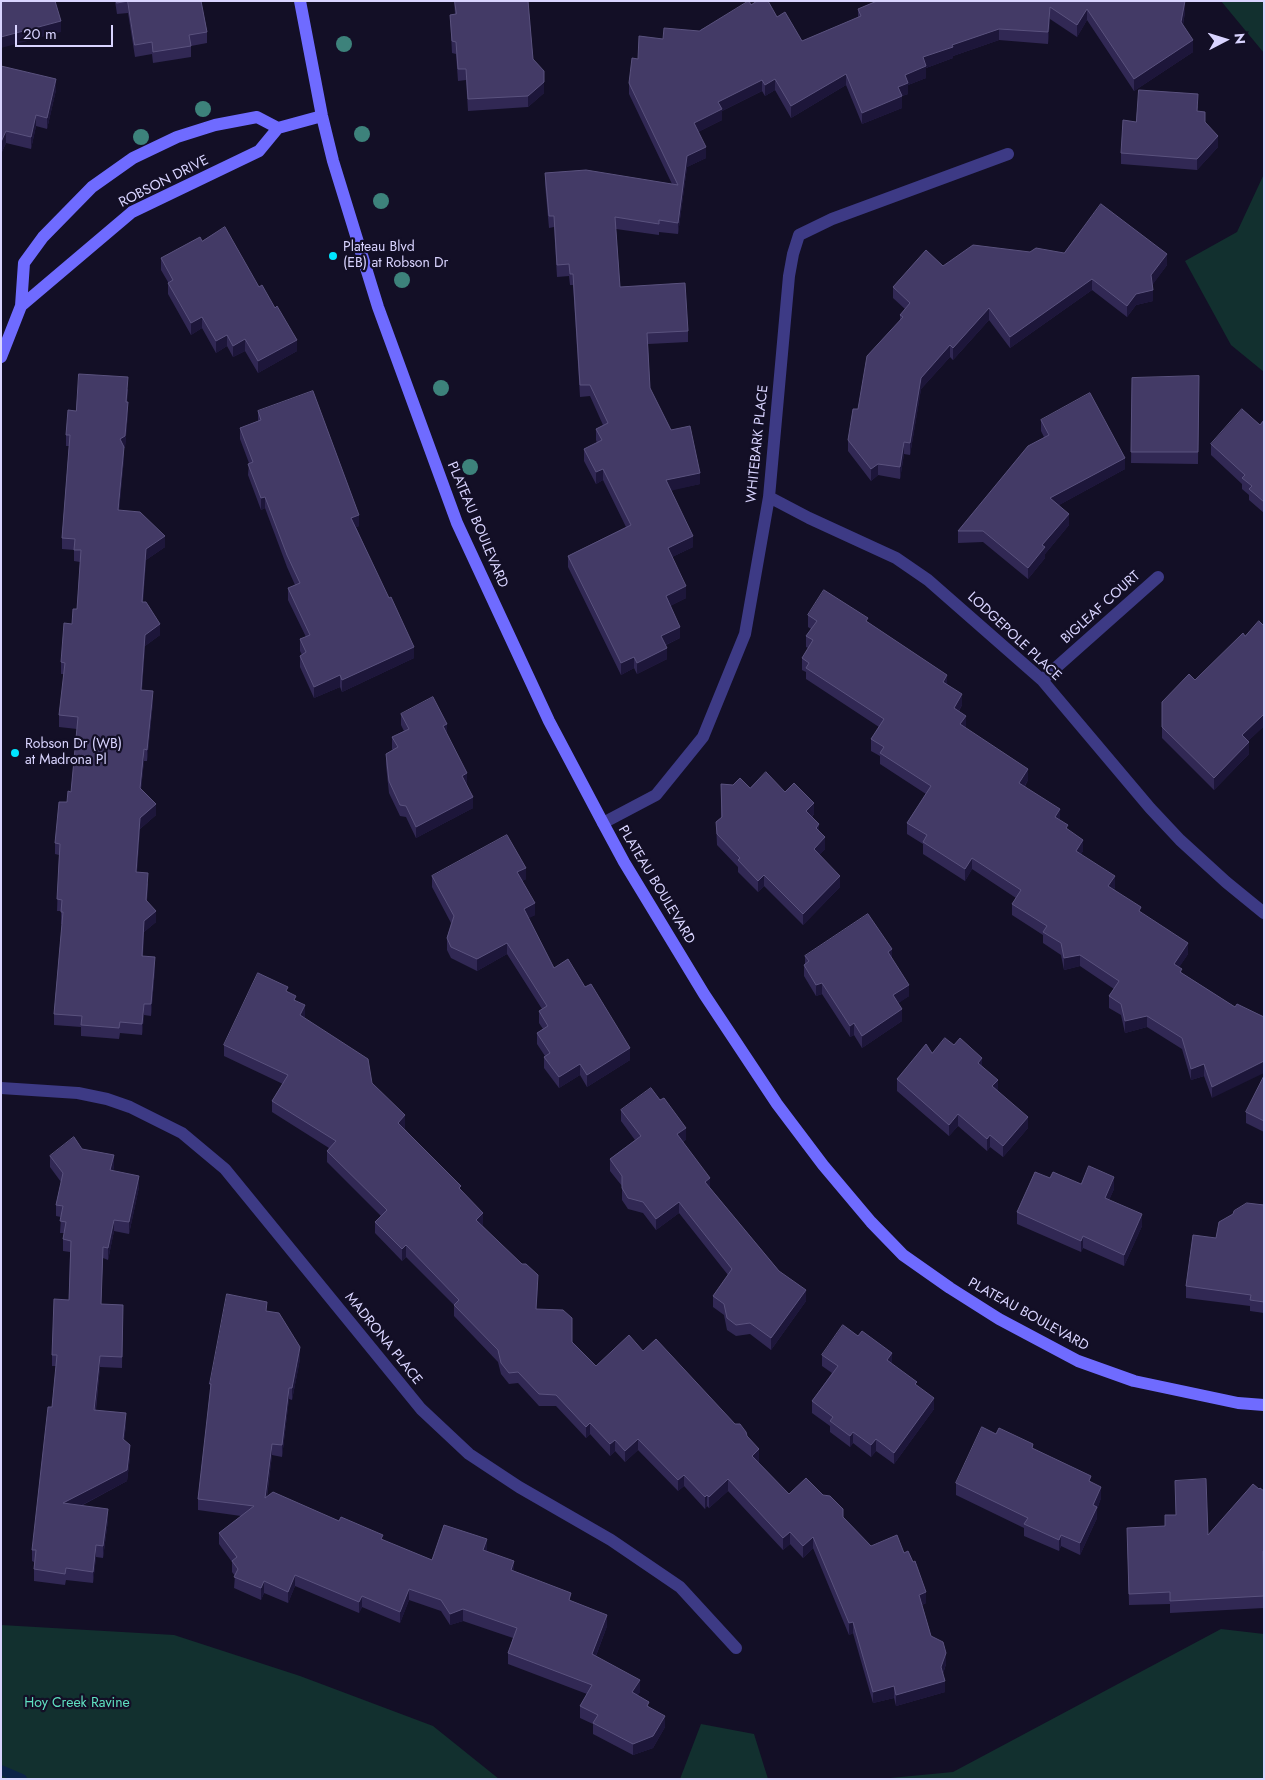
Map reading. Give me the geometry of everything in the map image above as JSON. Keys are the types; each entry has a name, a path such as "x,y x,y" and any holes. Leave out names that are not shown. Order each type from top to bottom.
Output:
{"street":[{"name":"PLATEAU BOULEVARD","path":"300,1 322,116 333,161 378,307 457,523 545,712 602,823 704,994 777,1104 823,1165 903,1255 999,1319 1078,1361 1134,1381 1238,1403 1264,1405"},
{"path":"278,128 322,116"},
{"name":"ROBSON DRIVE","path":"1,357 21,306 24,263 43,237 92,187 133,158 177,137 215,125 258,117 278,128 259,152 170,192 132,212 21,306"},
{"name":"WHITEBARK PLACE","path":"602,823 656,795 703,737 745,634 769,496 789,276 799,235 832,220 1008,154"},
{"name":"LODGEPOLE PLACE","path":"769,496 809,518 889,555 928,580 1042,680 1150,808 1180,840 1226,882 1264,912"},
{"name":"BIGLEAF COURT","path":"1042,680 1158,577"},
{"name":"MADRONA PLACE","path":"1,1088 78,1093 106,1099 137,1110 182,1133 224,1169 421,1408 455,1441 469,1454 519,1487 611,1540 680,1587 736,1648"}],"green space":[{"path":"1221,1 1264,1 1264,53"},
{"path":"1264,174 1264,372 1231,345 1185,261 1237,232"},
{"name":"Hoy Creek Ravine","path":"1,1625 174,1635 300,1676 433,1726 499,1779 1,1779"},
{"path":"1221,1629 1264,1634 1264,1779 880,1779 953,1772"},
{"path":"701,1724 754,1734 768,1779 680,1779"}],"building":[{"path":"1,1 55,1 61,21 1,37"},
{"path":"128,1 201,1 207,32 189,35 191,46 153,52 152,42 135,45"},
{"path":"455,1 528,1 533,59 544,71 544,82 528,96 468,99 466,69 458,69 456,42 452,41 450,15 456,14"},
{"path":"749,1 751,5 757,1 768,1 777,17 785,12 802,41 861,16 858,9 877,1 1185,1 1181,22 1193,40 1134,79 1087,9 1077,25 1050,7 1048,32 999,29 923,57 926,66 905,75 908,83 898,87 902,96 862,113 846,74 791,106 775,79 765,85 762,80 718,102 722,109 694,123 706,147 687,156 678,223 659,220 659,224 615,217 620,287 685,283 688,331 647,333 650,388 671,430 690,426 700,473 666,480 693,536 668,548 686,586 666,596 680,627 661,636 667,648 637,663 634,657 621,663 568,556 631,525 603,469 596,472 584,449 602,440 596,429 608,423 590,385 580,385 573,274 570,274 569,264 557,265 554,216 549,216 545,173 586,170 678,185 629,83 632,58 638,59 639,36 663,39 664,28 699,31"},
{"path":"1,66 56,79 47,118 36,115 31,137 6,131 1,142"},
{"path":"1139,90 1198,94 1197,111 1205,112 1205,122 1218,136 1197,159 1121,153 1123,120 1136,122"},
{"path":"1101,204 1167,254 1151,275 1153,290 1136,294 1127,306 1092,279 1010,337 989,308 953,348 950,345 921,378 910,443 904,442 900,467 878,464 871,469 848,440 853,409 858,409 867,356 903,317 900,315 910,303 893,287 926,250 943,266 973,245 1030,252 1036,248 1064,253"},
{"path":"225,227 259,287 262,285 297,340 258,361 245,339 233,346 227,335 216,341 202,317 191,323 168,283 173,280 161,258 200,237 202,241"},
{"path":"79,374 128,377 125,436 120,439 124,447 118,510 140,512 165,536 146,549 142,602 146,602 160,624 145,635 141,690 153,691 147,750 144,749 140,788 156,804 140,818 136,872 148,873 146,900 156,911 144,921 142,956 155,957 151,1004 144,1004 142,1024 120,1022 119,1028 81,1025 82,1016 54,1014 63,912 61,912 62,900 57,899 60,844 55,843 59,802 67,802 68,791 71,792 78,717 59,715 65,663 61,662 64,623 72,624 73,609 77,609 81,550 74,550 75,539 62,538 70,435 66,435 68,410 76,411"},
{"path":"1199,376 1198,452 1131,452 1132,378"},
{"path":"313,391 359,515 351,518 414,647 342,680 340,675 314,687 300,656 306,652 300,639 310,635 288,588 300,583 265,497 261,498 248,464 253,462 240,428 261,420 258,411"},
{"path":"1090,393 1125,458 1050,498 1069,514 1042,545 1045,547 1028,568 983,531 958,531 1028,446 1049,435 1041,420"},
{"path":"1242,409 1260,425 1264,420 1264,502 1249,489 1252,486 1242,478 1245,475 1211,444"},
{"path":"824,590 868,618 866,621 947,675 943,682 962,694 954,708 966,716 960,724 1028,769 1019,783 1060,809 1055,817 1068,825 1066,828 1083,840 1076,851 1115,876 1108,886 1141,907 1139,911 1188,943 1174,964 1182,969 1180,972 1235,1007 1237,1004 1264,1017 1264,1061 1212,1087 1204,1064 1191,1069 1182,1038 1147,1016 1125,1021 1121,1004 1109,996 1119,981 1080,955 1064,958 1061,943 1043,932 1047,926 1012,904 1021,890 972,858 965,869 923,842 927,835 907,823 931,786 880,753 884,747 871,739 884,719 806,668 809,663 802,658 813,640 806,636 817,621 808,615"},
{"path":"1259,621 1264,625 1264,714 1242,735 1249,742 1214,778 1162,727 1162,702 1189,674 1195,680 1243,633 1245,636"},
{"path":"433,697 447,724 443,726 467,773 462,776 473,797 416,827 406,806 400,805 389,781 386,754 398,747 392,737 409,729 401,714"},
{"path":"766,772 785,792 794,783 814,803 806,811 819,824 816,828 825,837 814,849 840,876 803,914 764,875 758,881 738,860 740,858 717,834 716,822 722,817 721,784 733,785 740,778 750,788"},
{"path":"507,835 526,868 517,872 535,903 524,909 554,968 568,959 585,987 591,984 630,1048 587,1075 580,1064 559,1077 544,1057 550,1053 537,1033 548,1026 539,1011 547,1006 507,943 477,959 451,947 447,938 454,916 432,876"},
{"path":"868,914 892,949 888,952 909,985 893,995 902,1009 862,1036 854,1023 850,1026 822,983 816,985 804,965 809,961 805,956"},
{"path":"258,973 288,987 286,991 296,996 294,1000 305,1005 300,1015 368,1059 372,1083 405,1115 398,1123 461,1186 459,1188 483,1213 476,1220 522,1264 526,1264 538,1275 536,1309 563,1310 572,1318 572,1342 596,1366 629,1335 643,1351 656,1339 735,1424 740,1424 747,1436 759,1449 752,1456 789,1494 806,1478 823,1495 830,1496 843,1509 843,1517 871,1546 897,1535 904,1553 908,1551 913,1562 915,1561 926,1592 919,1595 931,1636 943,1642 946,1653 941,1667 945,1681 896,1695 894,1686 873,1692 853,1622 849,1623 813,1537 803,1546 790,1532 783,1538 728,1479 709,1497 707,1495 705,1497 684,1475 678,1480 638,1439 625,1451 615,1440 610,1444 590,1423 586,1427 556,1395 539,1394 518,1372 509,1373 501,1363 498,1350 454,1305 459,1300 406,1245 402,1249 375,1222 387,1210 327,1151 336,1141 272,1101 288,1075 224,1045"},
{"path":"945,1038 954,1045 960,1038 982,1058 978,1063 998,1080 992,1086 1028,1117 1003,1146 990,1135 987,1139 958,1114 949,1125 897,1079 926,1044 932,1053"},
{"path":"1264,1076 1264,1121 1246,1112"},
{"path":"651,1088 660,1100 664,1098 686,1128 677,1134 710,1178 705,1182 779,1271 806,1290 771,1338 750,1323 736,1325 727,1318 724,1304 713,1296 732,1269 679,1202 656,1219 643,1202 628,1198 622,1188 622,1176 610,1159 641,1136 621,1110"},
{"path":"74,1137 82,1149 114,1155 110,1170 139,1176 129,1222 114,1220 108,1248 103,1247 101,1304 123,1305 122,1357 100,1356 94,1410 126,1413 123,1439 130,1445 127,1470 63,1503 108,1509 103,1546 96,1545 93,1572 66,1568 65,1574 34,1569 36,1550 32,1550 48,1407 52,1407 57,1355 52,1355 54,1299 69,1300 71,1241 63,1239 66,1222 60,1221 63,1206 56,1205 63,1173 50,1156"},
{"path":"1089,1166 1114,1177 1105,1198 1142,1214 1124,1255 1083,1236 1081,1241 1017,1212 1035,1172 1050,1178 1053,1172 1081,1184"},
{"path":"1247,1203 1264,1205 1264,1302 1250,1300 1251,1295 1186,1286 1193,1235 1216,1238 1219,1222"},
{"path":"227,1294 267,1302 266,1311 279,1313 300,1347 292,1388 289,1388 282,1445 272,1444 265,1498 273,1492 339,1521 341,1517 383,1535 381,1539 432,1560 444,1525 487,1539 483,1550 514,1561 511,1570 571,1593 569,1600 607,1615 592,1654 640,1680 632,1692 649,1702 647,1706 665,1716 653,1736 633,1744 593,1723 598,1715 580,1706 592,1685 508,1653 517,1628 463,1609 450,1614 441,1600 409,1589 400,1612 362,1596 359,1602 295,1575 288,1592 264,1581 261,1588 234,1577 238,1569 232,1561 237,1557 219,1533 254,1506 198,1499 210,1384"},
{"path":"843,1325 858,1336 862,1331 892,1353 887,1360 917,1382 915,1384 934,1398 894,1453 876,1439 871,1445 853,1432 850,1436 830,1421 833,1417 812,1401 838,1366 822,1355"},
{"path":"982,1427 996,1434 999,1428 1033,1444 1032,1448 1091,1476 1089,1481 1101,1487 1093,1505 1097,1507 1080,1543 1061,1535 1059,1540 1024,1524 1028,1518 956,1483"},
{"path":"1206,1479 1208,1535 1253,1484 1264,1491 1264,1596 1170,1601 1170,1592 1129,1594 1127,1528 1165,1526 1165,1515 1176,1515 1175,1481"}],"waterway":[{"path":"1,1770 22,1779"}],"place":[{"name":"Plateau Blvd (EB) at Robson Dr","path":"333,256"},
{"name":"Robson Dr (WB) at Madrona Pl","path":"15,753"}]}
